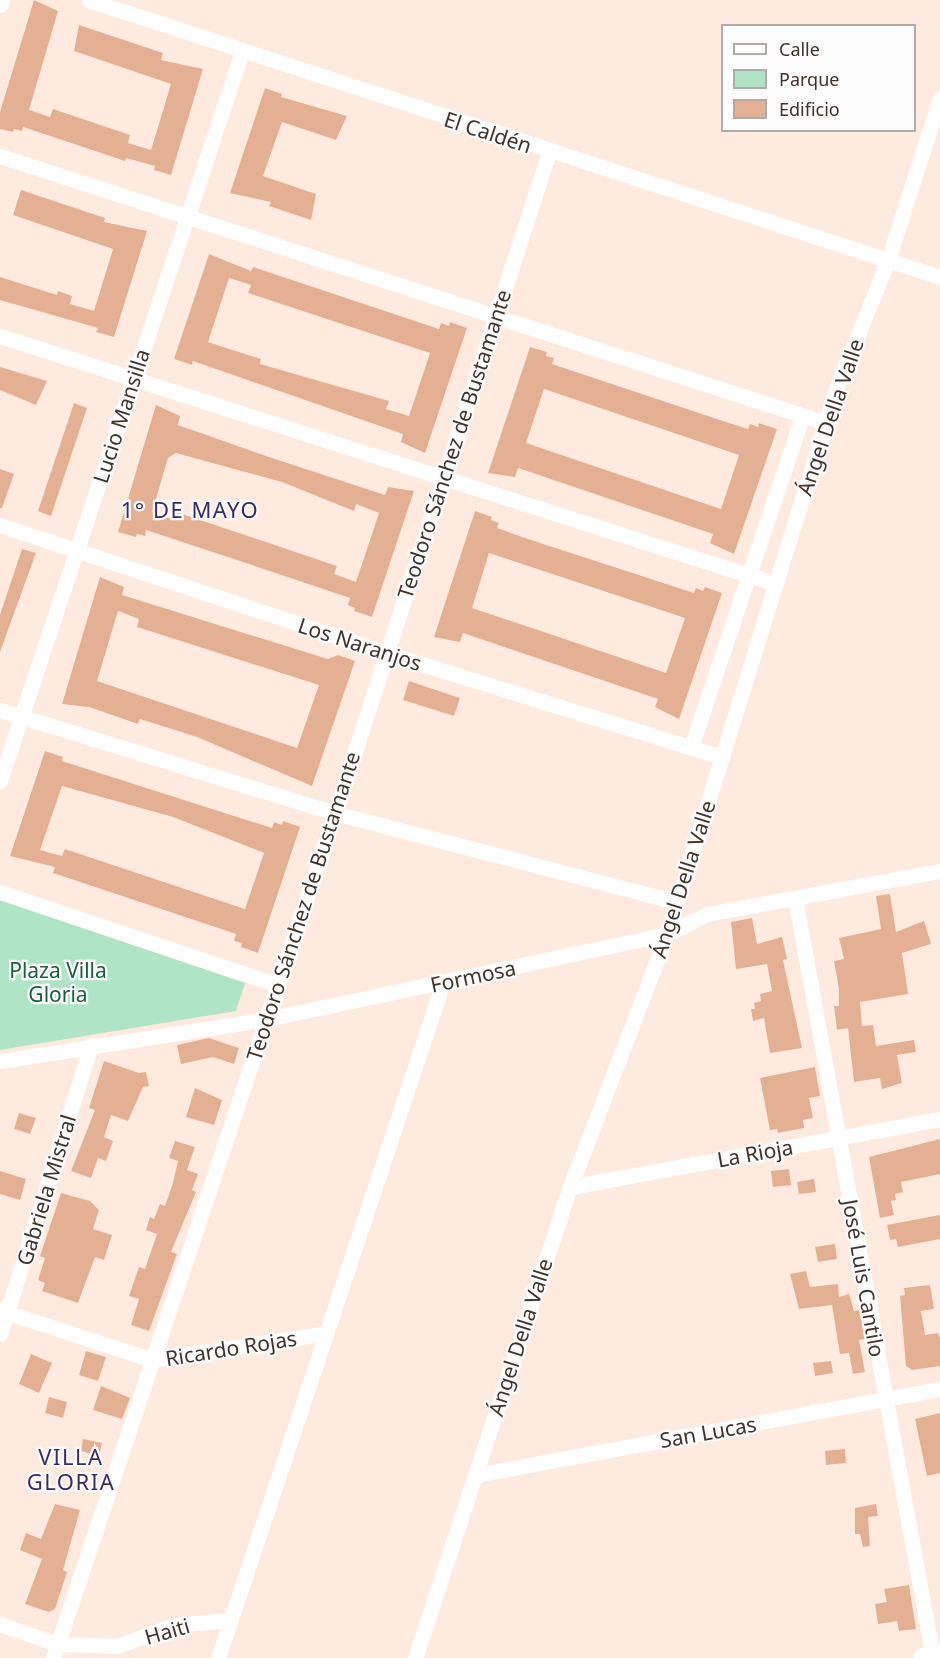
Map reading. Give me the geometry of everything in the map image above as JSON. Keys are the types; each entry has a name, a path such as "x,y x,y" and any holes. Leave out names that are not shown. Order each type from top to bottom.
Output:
{"street":[{"path":"0,5 2,0"},
{"name":"El Caldén","path":"89,0 887,263 940,277"},
{"name":"Lucio Mansilla","path":"0,781 242,52"},
{"name":"Ángel Della Valle","path":"415,1658 570,1187 667,934 826,423 887,263 940,98"},
{"name":"Teodoro Sánchez de Bustamante","path":"55,1651 335,813 549,152"},
{"path":"0,156 495,318 826,423"},
{"path":"0,336 776,584"},
{"name":"Ángel Della Valle","path":"691,747 803,415"},
{"name":"Los Naranjos","path":"0,525 386,653 722,757"},
{"path":"0,710 335,813 677,902"},
{"name":"Formosa","path":"0,1061 267,1018 443,983 667,934 707,914 940,871"},
{"path":"0,892 278,985"},
{"name":"José Luis Cantilo","path":"795,898 932,1657"},
{"path":"218,1658 443,983"},
{"name":"Gabriela Mistral","path":"0,1334 4,1311 92,1045"},
{"name":"La Rioja","path":"570,1187 940,1119"},
{"name":"Ricardo Rojas","path":"4,1311 152,1360 326,1333"},
{"name":"San Lucas","path":"475,1475 940,1389"},
{"name":"Haiti","path":"0,1624 55,1651 117,1646 175,1624 230,1620"}],"green space":[{"name":"Plaza Villa Gloria","path":"0,900 245,983 236,1011 0,1050"}],"building":[{"path":"34,0 58,11 29,110 50,117 53,109 130,135 128,143 151,150 171,84 74,51 79,25 163,53 161,60 203,69 171,175 154,170 155,166 126,158 125,161 23,127 22,131 14,129 13,132 0,129 0,112"},
{"path":"265,88 282,94 281,97 347,116 336,140 282,122 263,176 316,194 311,220 269,206 271,202 230,193"},
{"path":"21,190 105,218 104,222 147,231 114,337 96,332 98,328 0,300 0,277 57,295 58,291 72,296 70,304 94,311 113,249 13,215"},
{"path":"209,254 251,271 253,267 439,329 441,323 449,326 450,322 467,328 425,453 401,442 403,434 193,361 192,365 174,359","holes":["229,278 251,285 248,293 430,353 409,416 386,409 389,401 260,364 261,359 208,342"]},
{"path":"530,347 547,352 546,356 554,358 552,364 726,422 748,429 750,424 758,427 759,423 777,429 734,554 710,543 713,534 518,468 515,477 488,473","holes":["544,389 739,455 721,509 526,443"]},
{"path":"0,367 47,381 36,405 0,390"},
{"path":"74,403 87,408 51,516 38,511"},
{"path":"156,405 180,416 178,425 269,457 385,495 388,487 414,491 372,617 354,611 355,608 348,605 350,598 249,564 146,530 145,536 137,534 136,537 118,532","holes":["176,453 282,482 354,511 356,504 379,513 356,582 334,574 337,566 176,512 174,520 152,512 168,458"]},
{"path":"0,469 14,474 2,508 0,508"},
{"path":"475,511 492,517 491,520 499,523 497,528 528,539 694,593 696,588 703,591 705,587 722,593 679,719 655,707 658,699 463,633 460,642 434,637","holes":["489,553 685,618 666,673 472,608"]},
{"path":"22,549 36,553 0,652 0,615"},
{"path":"100,577 124,587 122,595 328,659 338,655 355,661 312,786 197,737 140,719 138,724 89,707 62,704","holes":["118,611 139,619 137,627 319,685 297,748 97,681"]},
{"path":"409,681 460,698 454,716 403,700"},
{"path":"45,751 63,757 62,761 272,828 274,822 282,825 283,821 300,827 258,953 241,947 242,943 234,941 236,934 53,873 55,867 10,856","holes":["62,786 173,817 264,853 245,909 65,849 62,856 40,850"]},
{"path":"890,894 896,932 924,921 931,944 902,953 908,994 860,1002 862,1026 873,1025 876,1046 914,1040 916,1052 897,1055 902,1083 882,1089 880,1078 854,1082 848,1028 837,1030 834,1006 839,1006 839,989 834,961 844,959 839,938 881,929 876,896"},
{"path":"752,918 757,944 782,937 787,959 783,960 802,1048 770,1053 764,1018 753,1021 751,1009 755,1009 754,1003 761,1001 760,994 772,991 767,964 736,969 731,922"},
{"path":"209,1038 239,1048 234,1064 213,1057 181,1064 177,1045"},
{"path":"104,1061 139,1073 146,1072 149,1086 143,1087 128,1121 111,1115 104,1137 113,1141 106,1161 98,1158 91,1178 71,1171 95,1110 89,1108"},
{"path":"815,1067 820,1096 809,1098 813,1118 803,1120 804,1128 778,1133 777,1129 770,1130 760,1078"},
{"path":"195,1088 222,1100 214,1125 186,1117"},
{"path":"19,1113 36,1118 30,1134 14,1129"},
{"path":"940,1139 940,1174 901,1182 903,1192 895,1194 896,1200 891,1201 894,1215 880,1218 869,1157"},
{"path":"175,1141 195,1147 187,1170 198,1174 192,1190 196,1192 171,1252 177,1254 149,1331 131,1325 139,1299 129,1296 139,1267 145,1269 157,1234 146,1230 150,1217 154,1219 160,1204 165,1206 173,1183 178,1161 169,1158"},
{"path":"789,1169 791,1185 773,1187 771,1171"},
{"path":"0,1171 26,1179 20,1200 0,1194"},
{"path":"814,1179 816,1192 799,1194 797,1182"},
{"path":"61,1193 90,1201 99,1210 93,1229 112,1235 104,1260 95,1257 78,1303 42,1291 45,1283 38,1280 45,1258 40,1256"},
{"path":"940,1215 940,1239 898,1247 896,1239 890,1240 887,1225"},
{"path":"835,1244 837,1259 818,1262 815,1247"},
{"path":"806,1271 810,1287 838,1284 839,1297 849,1294 854,1311 860,1310 865,1339 859,1340 865,1372 853,1374 849,1353 840,1354 832,1305 799,1309 790,1274"},
{"path":"930,1285 934,1309 921,1311 925,1335 938,1333 940,1366 912,1370 906,1366 900,1296 905,1295 904,1288"},
{"path":"86,1351 106,1357 98,1381 79,1375"},
{"path":"31,1354 52,1363 39,1393 19,1384"},
{"path":"831,1361 833,1373 815,1376 813,1363"},
{"path":"101,1386 130,1398 122,1419 93,1410"},
{"path":"49,1397 67,1402 63,1418 45,1413"},
{"path":"940,1413 940,1473 927,1476 915,1419"},
{"path":"83,1439 102,1443 99,1456 81,1451"},
{"path":"845,1449 846,1463 826,1465 825,1451"},
{"path":"55,1504 80,1510 63,1570 67,1572 55,1609 49,1612 25,1604 42,1559 20,1550 26,1533 41,1539"},
{"path":"876,1504 878,1516 868,1517 870,1546 863,1547 860,1534 855,1534 855,1508"},
{"path":"909,1585 916,1629 899,1631 897,1621 878,1624 875,1604 887,1602 884,1589"}],"district":[{"name":"1° DE MAYO","path":"190,510"},
{"name":"VILLA GLORIA","path":"71,1468"}]}
